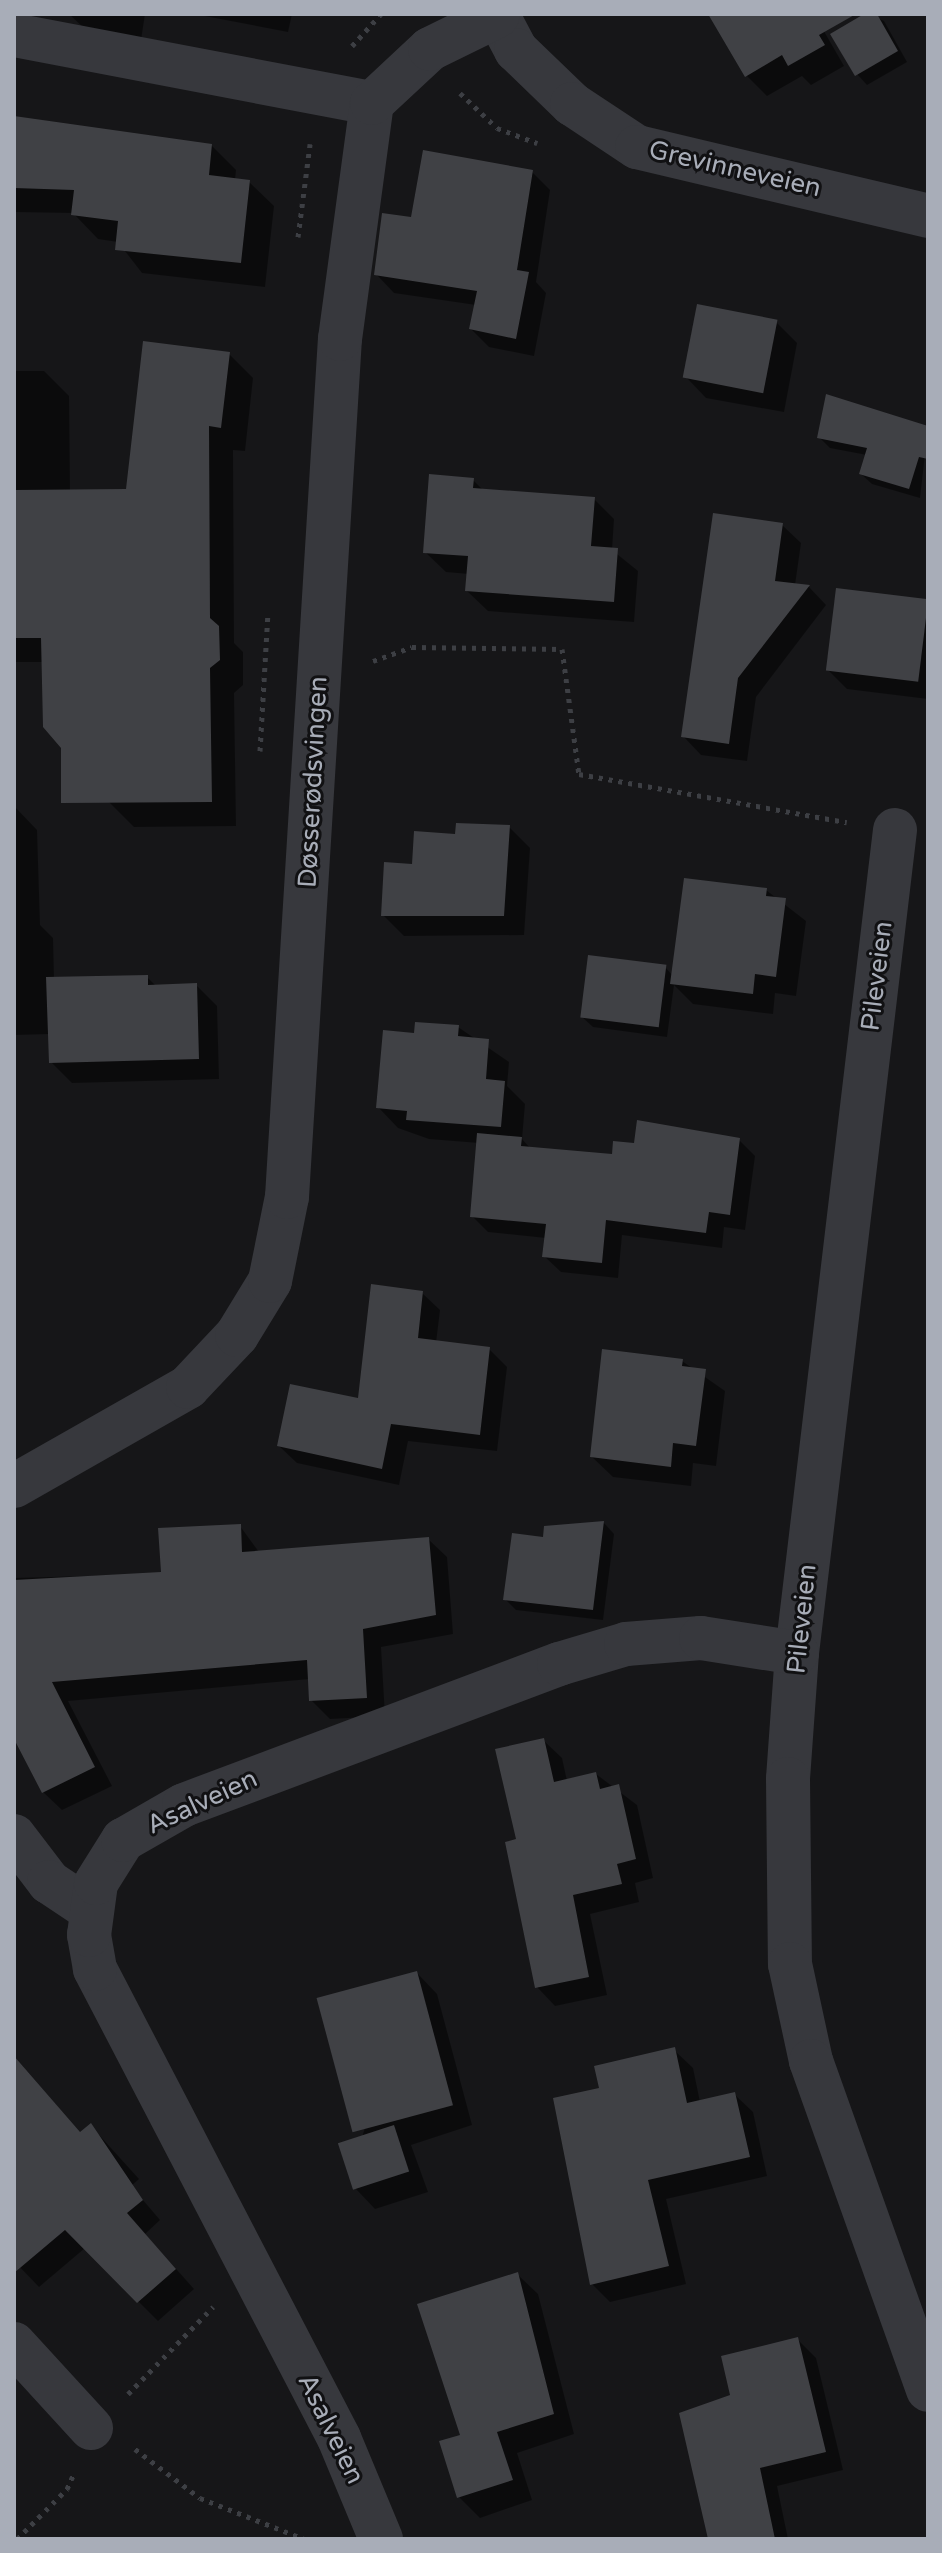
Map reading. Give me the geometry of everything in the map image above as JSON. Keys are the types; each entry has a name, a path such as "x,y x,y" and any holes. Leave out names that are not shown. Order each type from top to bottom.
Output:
{"street":[{"path":"14,35 372,103 430,49 497,15"},
{"name":"Grevinneveien","path":"497,15 516,50 572,104 637,147 928,216"},
{"name":"Døsserødsvingen","path":"14,1486 188,1387 237,1335 270,1281 287,1197 340,339 372,103"},
{"name":"Pileveien","path":"895,830 797,1653 788,1779 790,1964 811,2061 928,2390"},
{"name":"Asalveien","path":"381,2539 339,2438 95,1969 91,1910 96,1883 123,1840 184,1805 332,1746 626,1644 701,1638 797,1653"},
{"path":"14,1836 49,1882 91,1910"},
{"path":"14,2344 91,2428"}],"path":[{"path":"320,654 377,662 412,647 562,649 579,774 895,830"},
{"path":"17,2539 67,2489 91,2428 177,2348 247,2266"},
{"path":"91,2428 138,2451 200,2498 304,2539"}],"building":[{"path":"708,14 856,14 819,35 825,45 788,66 782,55 745,77"},
{"path":"864,14 877,14 898,51 855,76 830,34"},
{"path":"14,116 212,144 209,175 250,180 241,263 115,250 118,221 71,215 74,190 14,188"},
{"path":"423,150 533,170 517,270 529,272 516,339 469,329 477,291 374,275 382,213 411,217"},
{"path":"697,304 777,320 763,393 683,378"},
{"path":"143,341 230,352 221,428 209,426 210,618 219,626 220,660 210,668 212,802 61,803 61,748 43,727 41,638 14,638 14,490 126,489"},
{"path":"826,394 928,426 928,459 919,457 909,489 859,474 867,448 817,438"},
{"path":"429,474 474,478 473,488 595,497 591,546 618,548 614,602 465,591 468,556 423,553"},
{"path":"713,513 783,523 775,581 810,585 738,678 729,744 681,737"},
{"path":"836,588 928,599 918,682 826,670"},
{"path":"456,823 510,825 504,916 381,916 384,862 412,864 414,831 455,834"},
{"path":"684,878 767,888 766,896 786,898 776,977 755,974 753,994 670,984"},
{"path":"588,955 666,965 659,1027 580,1018"},
{"path":"148,975 148,985 197,983 199,1059 49,1063 46,977"},
{"path":"415,1022 459,1025 458,1036 489,1039 486,1079 505,1081 501,1127 406,1120 407,1111 376,1108 383,1030 414,1033"},
{"path":"637,1120 740,1138 730,1215 709,1212 706,1233 606,1220 602,1263 542,1257 546,1224 470,1217 477,1133 522,1137 521,1146 612,1154 613,1141 634,1143"},
{"path":"371,1284 423,1291 418,1338 490,1347 480,1435 391,1424 382,1469 277,1446 290,1384 358,1398"},
{"path":"602,1349 683,1359 682,1366 706,1369 696,1446 673,1443 671,1467 590,1457"},
{"path":"604,1521 593,1610 503,1600 512,1533 543,1537 544,1526"},
{"path":"241,1524 242,1552 429,1537 436,1615 363,1629 367,1698 309,1701 307,1660 52,1682 95,1767 42,1793 14,1739 14,1580 161,1572 158,1528"},
{"path":"544,1738 554,1782 596,1772 600,1789 619,1784 636,1859 617,1864 622,1884 573,1895 589,1977 535,1988 505,1842 516,1839 495,1749"},
{"path":"417,1971 453,2105 353,2132 317,1998"},
{"path":"675,2047 687,2103 735,2092 750,2157 648,2180 669,2266 590,2285 553,2098 599,2088 594,2066"},
{"path":"14,2056 80,2132 91,2123 143,2200 127,2213 176,2269 137,2303 65,2230 14,2273"},
{"path":"394,2125 409,2172 353,2190 338,2143"},
{"path":"518,2272 554,2414 497,2432 513,2480 457,2498 439,2441 460,2435 417,2304"},
{"path":"798,2337 826,2452 760,2468 775,2539 708,2539 679,2413 730,2395 721,2356"}]}
